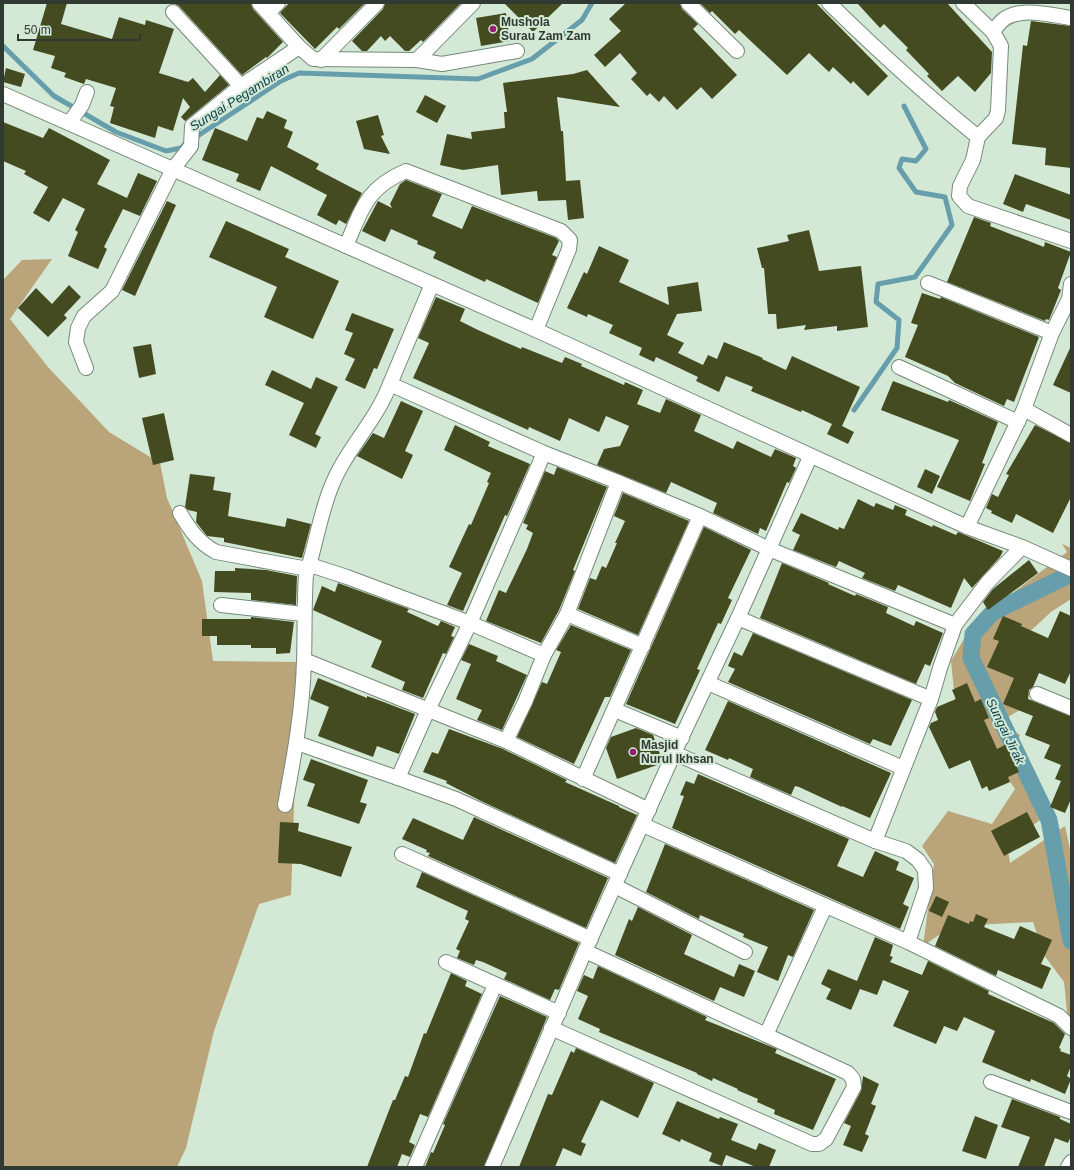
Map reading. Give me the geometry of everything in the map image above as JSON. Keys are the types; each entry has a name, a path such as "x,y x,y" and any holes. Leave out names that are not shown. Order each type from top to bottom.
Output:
{"street":[{"path":"278,3 263,8 299,47 313,59 418,60 442,64 517,51"},
{"path":"322,60 377,3"},
{"path":"418,60 473,3"},
{"path":"688,3 737,51"},
{"path":"829,3 879,52 934,101 978,136"},
{"path":"963,3 993,32 1000,46 998,110 996,118 978,136 973,160 960,186 959,196 963,203 968,206 1071,241"},
{"path":"173,12 241,86"},
{"path":"993,32 1003,20 1015,14 1028,12 1071,18"},
{"path":"86,368 76,342 78,328 84,316 112,291 173,169 191,146 192,126 241,86 299,47"},
{"path":"76,114 87,92"},
{"path":"3,94 76,114 173,169 536,330 810,457 967,527 1022,547 1071,569"},
{"path":"346,246 364,205 373,191 386,180 406,171 561,231 570,240 569,249 536,330"},
{"path":"928,283 1052,333"},
{"path":"285,805 297,743 304,660 303,614 306,575 330,489 353,448 384,401 432,284"},
{"path":"967,527 1021,415 1052,333 1068,299 1071,284"},
{"path":"899,367 1071,435"},
{"path":"390,384 544,453 700,516 768,548 955,625"},
{"path":"398,778 428,710 470,624 544,453"},
{"path":"492,1167 551,1028 617,880 674,753 738,618 810,457"},
{"path":"506,741 525,702 544,655 567,614 618,482"},
{"path":"180,513 194,536 204,545 216,552 308,569 313,566 320,567 470,624 544,655"},
{"path":"583,779 700,516"},
{"path":"875,841 931,699 955,625 987,583 1022,547"},
{"path":"221,605 303,614"},
{"path":"567,614 643,646"},
{"path":"738,618 931,699"},
{"path":"304,660 506,741 649,810"},
{"path":"708,683 903,768"},
{"path":"1037,694 1071,708"},
{"path":"615,710 682,738"},
{"path":"297,743 456,799 617,880 746,952"},
{"path":"674,753 875,841 906,851 918,860 925,870 926,888 908,942"},
{"path":"643,824 825,907 908,942 1059,1016 1071,1028"},
{"path":"402,854 588,945 766,1035 848,1073 853,1079 854,1087 826,1140 819,1144 812,1144 551,1028"},
{"path":"766,1035 825,907"},
{"path":"446,962 559,1013"},
{"path":"415,1167 495,985"},
{"path":"991,1082 1071,1112"},
{"path":"1068,1167 1071,1162"}],"shaded area":[{"path":"52,259 10,319 48,367 109,432 160,463 167,498 202,581 213,661 299,662 291,895 259,904 214,1031 186,1148 177,1167 3,1167 3,280 22,260"},
{"path":"1062,544 1071,548 1071,599 1051,612 1024,637 1029,682 1026,706 1000,722 1020,735 1009,763 1040,783 1044,817 1007,845 1010,863 1065,826 1071,854 1071,1051 1064,982 1044,955 1033,922 952,926 923,946 934,864 922,846 948,811 992,824 1015,789 955,700 951,661 974,622 1067,552"}],"building":[{"path":"47,3 67,3 61,24 112,39 119,17 145,25 146,20 174,29 159,73 188,82 193,78 205,92 220,75 229,85 185,121 181,117 190,107 183,98 173,131 158,126 155,138 110,123 114,107 110,106 116,88 86,79 84,84 64,77 66,73 51,68 55,56 33,50"},
{"path":"173,3 251,3 253,9 283,42 267,58 266,57 242,75 179,6"},
{"path":"289,3 365,3 339,29 337,27 315,49 280,13"},
{"path":"385,3 461,3 423,42 421,40 409,51 405,51 390,36 385,41 381,36 367,51 362,51 352,41 383,9"},
{"path":"504,3 563,3 533,32"},
{"path":"626,3 680,3 682,9 698,24 693,29 737,75 712,99 701,87 677,110 664,96 659,102 650,93 647,96 631,79 637,73 620,53 605,67 594,55 621,31 609,19"},
{"path":"700,3 816,3 888,76 868,96 853,81 851,84 833,67 829,72 809,53 787,75 739,30 735,34 712,11 710,13"},
{"path":"857,3 947,3 992,52 991,73 975,92 958,76 942,91 927,76 929,74 906,50 908,48 884,24 880,28"},
{"name":"Mushola Surau Zam Zam","path":"506,13 510,41 481,46 476,18"},
{"path":"1031,21 1071,26 1071,168 1045,165 1046,148 1012,144 1023,45 1027,46"},
{"path":"6,68 25,74 21,87 3,82"},
{"path":"587,70 620,107 557,97 561,131 563,131 566,181 580,180 584,218 568,220 566,200 538,201 537,191 501,195 498,165 463,170 440,165 447,134 472,139 471,132 505,128 504,112 507,112 503,83 573,74"},
{"path":"425,95 446,106 437,123 416,112"},
{"path":"267,111 287,120 284,128 293,132 287,147 319,164 316,169 362,193 346,224 339,220 336,225 317,215 327,195 271,166 260,191 236,181 239,174 202,160 215,128 247,141 257,117 263,119"},
{"path":"378,115 384,135 381,136 390,154 364,149 356,121"},
{"path":"3,122 43,138 49,128 110,160 97,184 127,198 138,173 157,181 140,216 123,209 104,247 107,249 98,269 68,256 78,232 75,230 85,209 63,198 49,222 33,213 48,187 24,174 26,171 3,161"},
{"path":"1015,174 1071,195 1071,220 1026,204 1023,212 1003,204"},
{"path":"406,180 442,194 432,216 462,229 472,206 556,238 559,241 552,255 557,257 538,303 486,279 485,282 433,258 436,252 417,244 418,241 391,229 385,242 362,231 378,201 392,208 390,204 400,184"},
{"path":"167,201 176,205 135,296 122,290"},
{"path":"974,217 991,223 990,226 1044,247 1045,242 1071,252 1058,288 1061,290 1049,320 1046,319 1045,321 947,282"},
{"path":"226,221 289,249 285,257 339,281 313,339 264,317 277,287 209,257"},
{"path":"809,230 819,271 861,266 868,327 837,331 837,326 804,330 806,325 777,329 776,314 768,314 764,268 762,268 757,248 789,241 787,235"},
{"path":"599,246 629,260 619,282 669,305 667,287 698,282 702,311 677,314 667,335 684,343 678,353 703,365 708,355 717,359 724,342 763,358 762,359 786,370 792,356 860,387 842,426 854,432 848,444 827,434 832,424 802,410 801,412 751,391 753,387 726,376 719,392 696,381 698,377 656,357 654,362 639,355 642,348 609,333 613,325 588,314 587,317 567,308 584,272 587,274"},
{"path":"69,285 81,297 64,315 67,318 48,337 18,308 36,288 52,304"},
{"path":"922,293 940,299 941,297 1039,337 1014,402 1007,399 1004,406 955,383 948,376 905,357 918,325 911,323"},
{"path":"436,297 465,309 460,321 478,330 521,349 522,347 562,363 565,357 582,364 581,366 624,385 625,382 643,390 637,404 660,413 666,399 701,415 694,431 733,449 737,441 771,457 775,449 796,458 793,466 796,468 789,483 787,482 766,531 760,528 758,534 713,513 717,503 671,482 666,493 597,465 604,449 620,446 629,426 606,416 599,432 569,418 560,441 529,427 528,430 413,378 429,343 418,338"},
{"path":"352,313 394,329 377,369 374,368 365,389 345,380 355,359 344,354 353,333 345,330"},
{"path":"151,344 156,374 139,378 133,347"},
{"path":"1071,346 1071,393 1053,385"},
{"path":"272,370 311,389 316,377 338,387 315,434 321,437 316,448 289,435 304,403 265,385"},
{"path":"893,381 948,402 949,400 998,422 982,463 985,464 970,501 937,487 959,440 881,410"},
{"path":"401,401 423,411 405,451 413,455 402,479 357,456 373,433 384,438"},
{"path":"164,413 174,460 153,465 142,418"},
{"path":"455,425 490,442 488,446 530,464 507,516 505,515 463,611 447,605 462,573 449,567 469,524 471,525 489,483 487,482 491,473 444,450"},
{"path":"1035,425 1071,443 1071,497 1053,533 1016,514 1012,523 991,513 992,511 986,508 992,494 998,497 1009,475 1006,474"},
{"path":"557,467 607,487 573,570 575,571 559,610 541,643 486,621 499,590 506,593 527,549 533,533 526,529 528,525 523,523 545,471 554,475"},
{"path":"925,469 940,476 932,494 917,487"},
{"path":"190,474 215,477 213,490 231,493 228,516 285,527 287,518 311,524 302,558 224,542 224,538 207,536 196,522 197,512 188,510 185,507"},
{"path":"623,493 689,521 638,635 578,609 590,578 596,580 602,566 606,568 617,543 615,543 625,521 614,516"},
{"path":"858,499 874,507 876,503 893,510 895,505 907,510 905,515 932,527 933,525 956,535 958,532 1003,551 1000,557 972,588 964,578 951,608 898,585 895,591 862,578 865,573 839,561 836,567 793,550 800,535 792,531 801,513 838,530 839,527 844,529"},
{"path":"704,527 751,550 728,598 732,600 721,624 718,623 697,669 700,670 675,724 626,704"},
{"path":"1029,560 1038,573 988,610 983,602 993,589"},
{"path":"782,563 855,596 856,594 888,607 886,613 914,626 916,621 943,633 930,666 925,664 916,684 760,618"},
{"path":"235,568 266,570 297,576 296,605 251,600 251,593 214,592 215,571 235,571"},
{"path":"338,583 409,609 407,612 438,626 441,621 455,627 451,636 454,637 446,654 443,653 423,698 402,690 405,682 371,667 382,641 313,610 322,586 335,592"},
{"path":"1060,611 1071,616 1071,671 1065,684 1039,673 1033,687 1029,690 1028,699 1071,716 1071,799 1065,813 1050,807 1061,781 1055,779 1061,765 1044,758 1050,745 1025,735 1033,716 1003,704 1014,678 987,667 999,641 993,639 1003,616 1048,638"},
{"path":"251,617 294,622 290,653 276,654 276,648 251,648 251,645 217,645 217,636 202,636 202,619 251,619"},
{"path":"571,625 631,650 610,697 605,697 574,764 517,737 542,682 547,684 561,652 556,650"},
{"path":"753,633 912,700 891,746 873,739 870,744 728,682 735,669 728,666 734,652 742,656"},
{"path":"469,644 498,656 496,661 527,675 502,730 477,720 482,710 456,699 471,664 461,660"},
{"path":"318,678 367,698 367,696 415,714 399,754 377,746 373,757 318,736 329,707 310,699"},
{"path":"967,683 975,702 981,699 989,718 984,720 997,749 1007,744 1019,772 1008,777 1010,782 989,791 987,786 982,789 970,760 949,769 929,727 931,723 938,720 935,712 937,707 956,699 952,690"},
{"path":"728,701 891,773 870,818 799,787 795,786 791,795 750,777 753,769 729,758 728,760 705,750"},
{"name":"Masjid Nurul Ikhsan","path":"636,728 653,735 662,760 660,764 617,779 606,748 611,737"},
{"path":"449,729 503,749 567,780 565,782 637,815 615,863 481,801 446,783 447,781 423,772 432,752 438,754"},
{"path":"311,759 368,780 360,802 367,804 359,824 307,806 315,784 303,780"},
{"path":"698,774 849,839 837,866 863,877 875,851 899,862 896,870 914,878 903,904 909,907 900,929 672,828 684,796 680,795 686,781 694,784"},
{"path":"1027,812 1040,837 1004,856 991,831"},
{"path":"474,817 608,878 586,928 428,856 430,853 426,852 427,850 402,839 413,818 463,840"},
{"path":"280,822 299,823 298,831 352,847 341,877 301,864 278,863"},
{"path":"665,844 814,910 793,957 788,955 778,981 757,972 768,947 743,937 744,934 700,915 699,919 646,892"},
{"path":"422,872 579,943 559,990 555,989 550,1000 504,979 507,973 483,962 476,960 474,965 457,958 460,951 456,949 469,921 465,919 468,911 416,887"},
{"path":"936,896 949,902 942,917 929,911"},
{"path":"638,907 692,935 684,954 734,977 739,964 755,971 744,997 720,987 714,1001 615,955 629,919 632,921"},
{"path":"976,914 988,919 984,927 1014,939 1020,926 1052,940 1041,964 1051,968 1042,989 998,970 996,976 935,946 948,915 969,924 970,921 973,922"},
{"path":"875,937 893,945 890,956 893,957 890,962 922,975 928,961 989,991 988,994 1054,1023 1065,1034 1059,1048 1061,1049 1060,1051 1071,1055 1071,1066 1067,1076 1071,1079 1065,1094 1031,1079 1030,1082 982,1062 995,1031 964,1017 957,1031 944,1026 936,1044 893,1026 909,991 883,980 877,995 860,989 851,1010 826,999 831,989 821,984 828,969 857,981"},
{"path":"598,966 707,1017 705,1020 777,1049 775,1053 836,1079 813,1130 774,1114 775,1110 757,1102 758,1099 737,1090 738,1089 713,1078 712,1081 697,1073 599,1032 600,1029 578,1019 588,996 577,991 584,975 593,979"},
{"path":"451,973 467,981 465,986 482,994 428,1117 420,1114 409,1142 415,1145 410,1157 402,1154 397,1167 367,1167 393,1100 395,1100 405,1076 408,1077 424,1033 426,1034"},
{"path":"500,996 547,1017 484,1167 425,1167 431,1152 433,1153 445,1125 443,1124"},
{"path":"576,1048 654,1083 638,1118 601,1100 581,1142 586,1144 581,1156 563,1148 555,1167 519,1167 548,1094 552,1095 571,1051 574,1053"},
{"path":"863,1076 879,1084 871,1104 876,1106 865,1134 869,1136 862,1152 843,1145 851,1126 844,1123 861,1091"},
{"path":"1012,1099 1060,1117 1060,1119 1071,1124 1071,1136 1068,1143 1055,1138 1044,1167 1018,1167 1030,1137 1001,1127"},
{"path":"677,1101 719,1119 720,1117 738,1124 731,1140 756,1150 759,1143 776,1150 769,1167 756,1167 726,1155 722,1166 709,1161 712,1153 681,1139 680,1142 662,1134"},
{"path":"975,1116 998,1125 986,1159 962,1151"}],"waterway":[{"name":"Sungai Pegambiran","path":"193,139 281,81 299,73 478,79 532,59 582,20 592,3"},
{"name":"Sungai Pegambiran","path":"3,46 54,96 116,132 166,151 181,148 185,144"},
{"path":"854,410 897,348 899,320 876,302 878,284 915,277 952,225 945,197 916,192 899,168 902,159 916,161 926,149 904,106"},
{"name":"Sungai Jirak","path":"1071,574 993,612 973,634 971,658 1049,820 1071,941"}],"place":[{"name":"Mushola Surau Zam Zam","path":"493,29"},
{"name":"Masjid Nurul Ikhsan","path":"633,752"}]}
